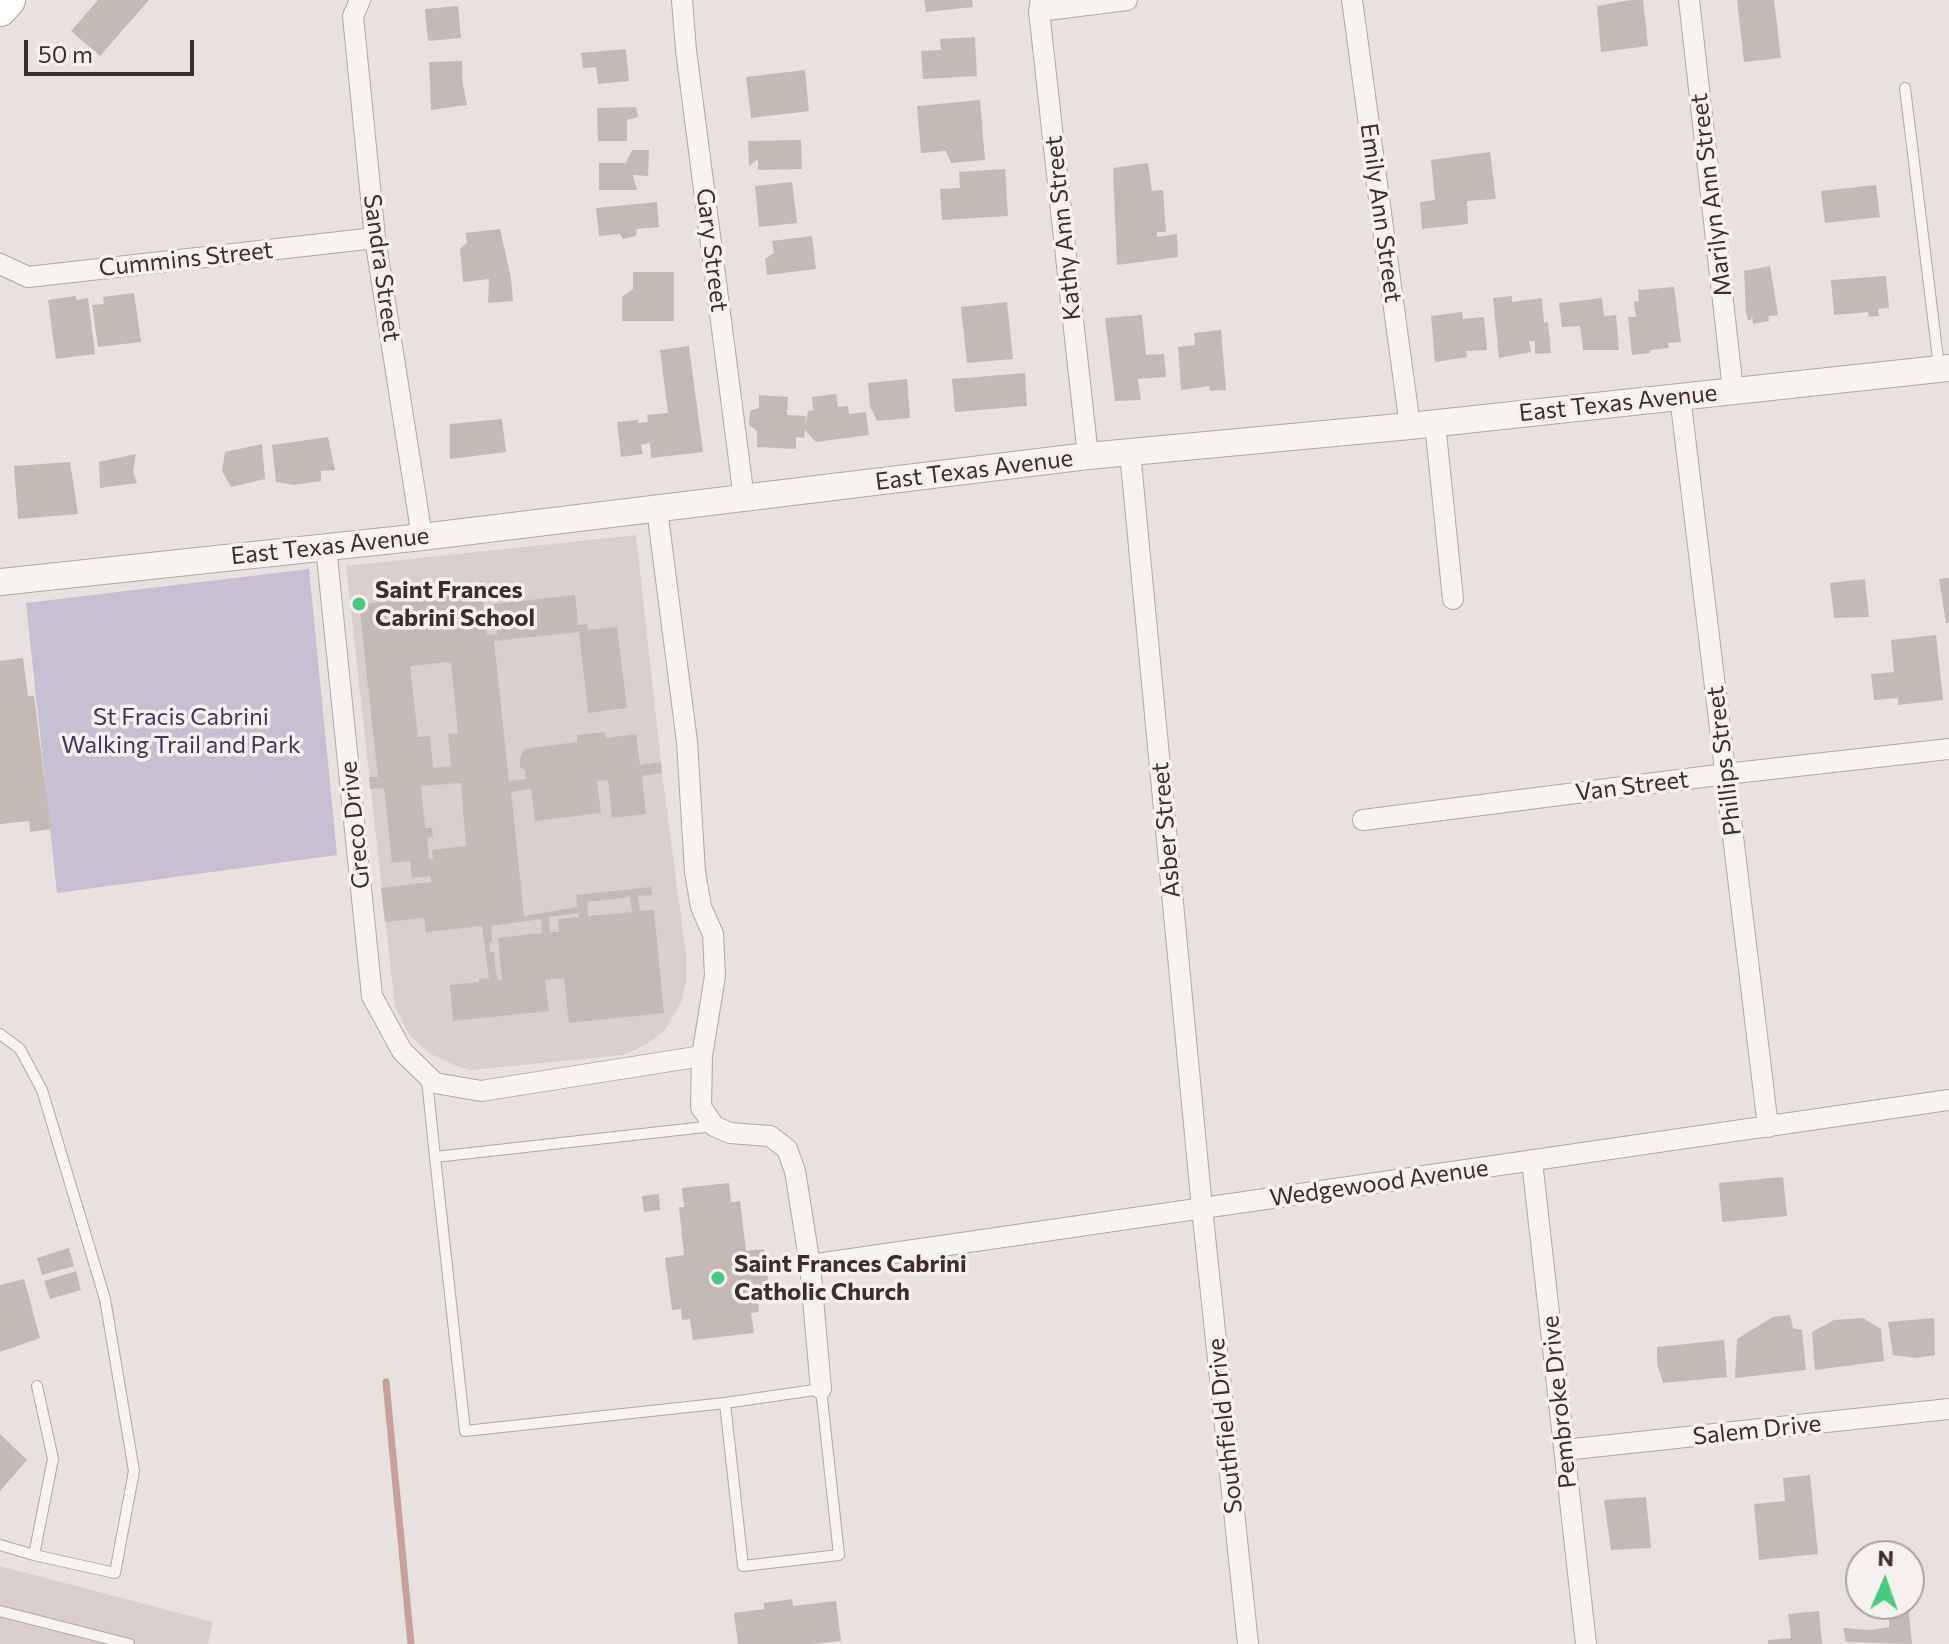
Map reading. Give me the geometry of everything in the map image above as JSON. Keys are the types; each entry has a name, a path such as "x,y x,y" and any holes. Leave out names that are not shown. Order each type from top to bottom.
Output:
{"main road":[{"path":"0,9 8,0"}],"street":[{"name":"Sandra Street","path":"360,0 353,16 375,238 422,537"},
{"name":"Gary Street","path":"682,0 744,499"},
{"path":"1040,5 1127,0"},
{"name":"Emily Ann Street","path":"1352,0 1423,424"},
{"name":"Marilyn Ann Street","path":"1689,0 1733,390"},
{"name":"Kathy Ann Street","path":"1040,5 1088,456"},
{"name":"Cummins Street","path":"0,264 28,277 375,238"},
{"name":"East Texas Avenue","path":"0,582 422,537 1088,456 1944,369"},
{"name":"Phillips Street","path":"1680,396 1768,1127"},
{"path":"1423,424 1453,599"},
{"name":"Asber Street","path":"1130,452 1202,1208"},
{"path":"657,509 687,742 695,872 701,907 713,934 715,976 702,1056 701,1107 714,1126 730,1133 770,1136 787,1149 795,1171 810,1265 821,1389"},
{"name":"Greco Drive","path":"326,547 372,996 402,1051 430,1078"},
{"name":"Van Street","path":"1363,820 1949,749"},
{"path":"430,1078 481,1091 702,1056"},
{"name":"Wedgewood Avenue","path":"810,1265 1949,1100"},
{"name":"Pembroke Drive","path":"1532,1161 1586,1644"},
{"name":"Southfield Drive","path":"1202,1208 1248,1644"},
{"name":"Salem Drive","path":"1564,1450 1949,1409"}],"lane":[{"path":"1905,88 1944,369"},
{"path":"0,1034 20,1049 42,1090 105,1299 134,1471 115,1573 0,1545"},
{"path":"430,1078 435,1157 465,1431 725,1403 821,1389 839,1555 743,1566 725,1403"},
{"path":"435,1157 714,1126"},
{"path":"34,1555 53,1459 37,1386"},
{"path":"0,1611 129,1644"}],"shaded area":[{"path":"636,535 686,955 686,981 681,1003 664,1031 647,1044 623,1055 470,1070 456,1066 420,1045 409,1034 395,1007 346,566"},
{"path":"0,1566 213,1622 208,1644 0,1644"}],"green space":[{"name":"St Fracis Cabrini Walking Trail and Park","path":"309,569 337,855 57,893 26,603"}],"building":[{"path":"98,0 149,0 100,56 71,31"},
{"path":"924,0 972,0 973,7 926,12"},
{"path":"1643,0 1648,46 1601,52 1597,6"},
{"path":"1737,0 1774,0 1781,58 1744,62"},
{"path":"458,6 461,38 428,41 425,9"},
{"path":"975,37 977,76 923,79 921,51 941,50 940,39"},
{"path":"626,49 629,81 598,84 596,67 583,68 581,53"},
{"path":"462,61 467,105 431,110 429,62"},
{"path":"805,70 809,111 751,118 746,77"},
{"path":"980,100 985,160 951,163 946,151 921,153 917,106"},
{"path":"636,107 638,117 627,120 627,141 598,141 597,108"},
{"path":"801,140 802,169 758,170 758,159 749,166 748,141"},
{"path":"632,150 649,150 648,176 633,175 637,190 599,190 599,163 626,163"},
{"path":"1490,152 1496,199 1467,201 1468,224 1422,229 1420,202 1435,200 1431,160"},
{"path":"1148,163 1152,191 1163,190 1166,232 1157,232 1157,237 1177,234 1178,257 1117,265 1113,168"},
{"path":"1005,169 1008,216 942,220 940,189 960,188 959,172"},
{"path":"792,182 797,223 759,227 755,186"},
{"path":"1876,185 1880,217 1825,223 1821,191"},
{"path":"657,202 659,227 637,229 636,236 623,239 620,234 599,236 596,208"},
{"path":"500,229 513,301 488,303 489,279 463,282 460,249 467,242 466,233"},
{"path":"812,236 816,269 767,275 765,259 774,253 772,241"},
{"path":"1770,266 1778,315 1768,316 1769,321 1753,324 1752,316 1748,320 1746,312 1744,271"},
{"path":"633,272 674,272 674,321 622,321 622,297 633,289"},
{"path":"1886,276 1889,308 1878,309 1879,316 1869,317 1868,312 1834,315 1831,280"},
{"path":"1674,287 1681,342 1668,343 1669,348 1632,355 1628,317 1636,317 1634,302 1639,301 1638,290"},
{"path":"134,293 141,342 98,347 92,305 104,304 103,297"},
{"path":"75,296 77,300 88,298 95,354 56,359 48,300"},
{"path":"1512,296 1512,302 1542,298 1551,353 1535,354 1535,341 1529,341 1531,352 1499,358 1493,298"},
{"path":"1602,298 1604,316 1616,315 1619,350 1583,350 1580,326 1562,327 1559,303"},
{"path":"1007,302 1013,359 967,363 961,307"},
{"path":"1462,312 1463,319 1484,317 1487,350 1466,351 1467,357 1435,362 1431,316"},
{"path":"1142,315 1146,355 1164,354 1166,377 1138,379 1141,400 1115,401 1105,318"},
{"path":"1221,330 1226,390 1210,391 1209,386 1181,390 1178,347 1195,345 1194,333"},
{"path":"689,346 703,452 651,458 650,443 641,445 643,454 621,457 617,422 648,422 647,415 668,413 660,350"},
{"path":"1025,373 1027,406 955,412 952,379"},
{"path":"907,379 910,418 877,421 870,406 868,383"},
{"path":"836,394 838,407 848,406 849,414 866,412 869,435 816,442 805,430 804,438 796,437 796,449 757,447 757,431 749,425 750,411 759,408 759,395 788,397 787,415 806,416 805,426 808,411 813,410 812,397"},
{"path":"502,419 506,452 450,459 450,424"},
{"path":"328,437 335,470 321,471 321,481 294,485 276,482 272,445"},
{"path":"262,444 265,479 231,487 222,471 225,452"},
{"path":"136,454 133,471 137,483 100,488 99,462"},
{"path":"70,462 78,514 18,519 14,466"},
{"path":"1949,578 1949,623 1946,623 1939,579"},
{"path":"1865,579 1869,617 1834,618 1830,583"},
{"path":"482,593 487,635 497,634 494,604 575,595 578,625 587,624 588,630 617,627 627,708 588,713 579,632 494,641 509,781 526,779 525,770 520,767 524,749 577,742 577,735 605,732 606,738 636,734 640,765 661,762 662,773 642,776 646,814 612,818 608,780 597,781 601,813 535,821 531,789 511,792 524,916 577,907 576,895 651,887 652,895 638,896 640,911 654,910 664,1013 569,1023 564,978 545,980 549,1011 453,1021 450,985 489,978 482,926 426,932 424,918 385,922 381,888 431,882 430,876 412,878 410,861 392,863 384,788 370,789 369,777 378,777 359,604","holes":["451,662 458,733 448,734 451,766 433,768 430,736 418,737 410,666","461,783 466,846 432,850 433,858 429,859 427,838 433,837 432,828 425,828 421,786","630,897 632,912 588,916 587,902","578,913 579,917 558,919 559,932 550,932 549,917","541,919 542,933 498,938 502,980 497,980 494,952 490,952 489,942 492,942 491,926"]},
{"path":"1936,635 1943,700 1898,705 1898,698 1874,700 1871,674 1894,672 1891,640"},
{"path":"23,658 28,696 34,696 51,829 30,832 29,821 0,824 0,661"},
{"path":"1783,1177 1787,1216 1722,1222 1719,1183"},
{"name":"Saint Frances Cabrini Catholic Church","path":"729,1183 731,1202 740,1201 746,1251 764,1249 770,1297 758,1298 759,1312 751,1313 754,1333 693,1340 690,1319 682,1320 681,1309 672,1310 665,1258 684,1255 679,1207 684,1207 682,1188"},
{"path":"659,1194 660,1210 644,1212 642,1196"},
{"path":"69,1248 74,1266 42,1275 37,1258"},
{"path":"76,1271 81,1290 50,1299 44,1281"},
{"path":"24,1279 40,1338 0,1352 0,1285"},
{"path":"1790,1315 1793,1328 1802,1330 1806,1370 1735,1378 1737,1339 1773,1317"},
{"path":"1863,1318 1881,1329 1884,1361 1815,1370 1812,1332 1834,1320"},
{"path":"1934,1318 1935,1355 1916,1358 1893,1355 1888,1322"},
{"path":"1724,1340 1727,1377 1663,1383 1657,1364 1657,1347"},
{"path":"0,1434 27,1460 0,1491"},
{"path":"1810,1475 1818,1554 1759,1560 1754,1504 1785,1501 1783,1478"},
{"path":"1646,1497 1651,1548 1611,1550 1604,1500"},
{"path":"792,1599 793,1606 836,1601 841,1641 738,1644 734,1613 764,1609 764,1603"},
{"path":"1819,1611 1822,1644 1768,1644 1768,1640 1791,1638 1788,1614"},
{"path":"1889,1620 1910,1620 1912,1644 1846,1642 1843,1628 1870,1630 1889,1627"}],"waterway":[{"path":"386,1382 411,1644"}],"place":[{"name":"Saint Frances Cabrini School","path":"359,604"},
{"name":"Saint Frances Cabrini Catholic Church","path":"718,1278"}]}
